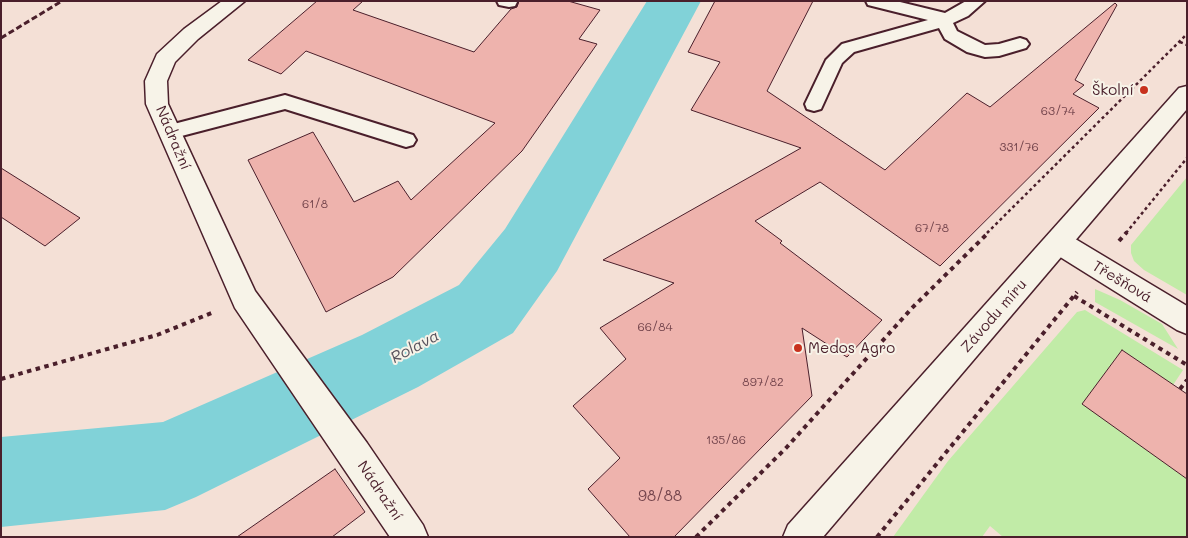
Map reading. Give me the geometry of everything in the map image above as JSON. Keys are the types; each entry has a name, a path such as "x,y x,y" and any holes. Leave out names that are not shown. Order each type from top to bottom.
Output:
{"street":[{"name":"Nádražní","path":"235,1 191,34 165,59 156,81 158,104 245,299 355,454 411,537"},
{"name":"Závodu míru","path":"800,537 1187,94"},
{"name":"Třešňová","path":"1058,242 1187,321"}],"lane":[{"path":"874,1 945,20"},
{"path":"814,104 835,60 848,48 902,34 945,20 962,12 977,1"},
{"path":"945,20 951,35 973,48 985,51 999,50 1020,44"},
{"path":"170,132 285,102 406,140"}],"path":[{"path":"696,537 786,448 912,308 1187,34"},
{"path":"1180,42 1187,45"},
{"path":"1074,296 1187,365"},
{"path":"1,379 156,336 245,299"},
{"path":"877,537 1047,327"},
{"path":"1180,389 1187,380"}],"green space":[{"path":"1187,177 1187,295 1144,270 1134,261 1131,245"},
{"path":"1095,289 1120,300 1162,324 1178,349 1095,302"},
{"path":"1085,310 1183,370 1173,385 1122,350 1083,404 1187,479 1187,537 1003,537 990,526 982,537 893,537 948,461 1077,312"}],"building":[{"path":"317,1 363,1 353,10 474,52 511,9 517,7 519,1 568,1 600,10 579,39 597,44 522,151 393,277 326,312 248,160 313,132 354,202 398,181 411,200 495,123 306,51 281,74 248,60"},
{"path":"715,1 813,1 767,91 885,170 967,93 990,107 1115,3 1117,5 1075,80 1084,85 1073,94 1099,108 940,266 820,182 755,221 782,241 780,243 882,320 847,357 802,328 812,396 674,537 630,537 588,489 620,458 573,406 626,359 600,328 674,283 603,260 801,148 691,110 720,62 688,52"},
{"path":"1,168 80,218 45,246 1,217"},
{"path":"1122,350 1187,394 1187,479 1082,404"},
{"path":"335,469 365,512 332,537 237,537"}],"waterway":[{"name":"Rolava","path":"1,482 165,466 390,361 486,309 531,250 674,1"}],"railway":[{"path":"1,38 62,1"}],"place":[{"name":"Školní","path":"1144,90"},
{"name":"Medos Agro","path":"798,348"}]}
